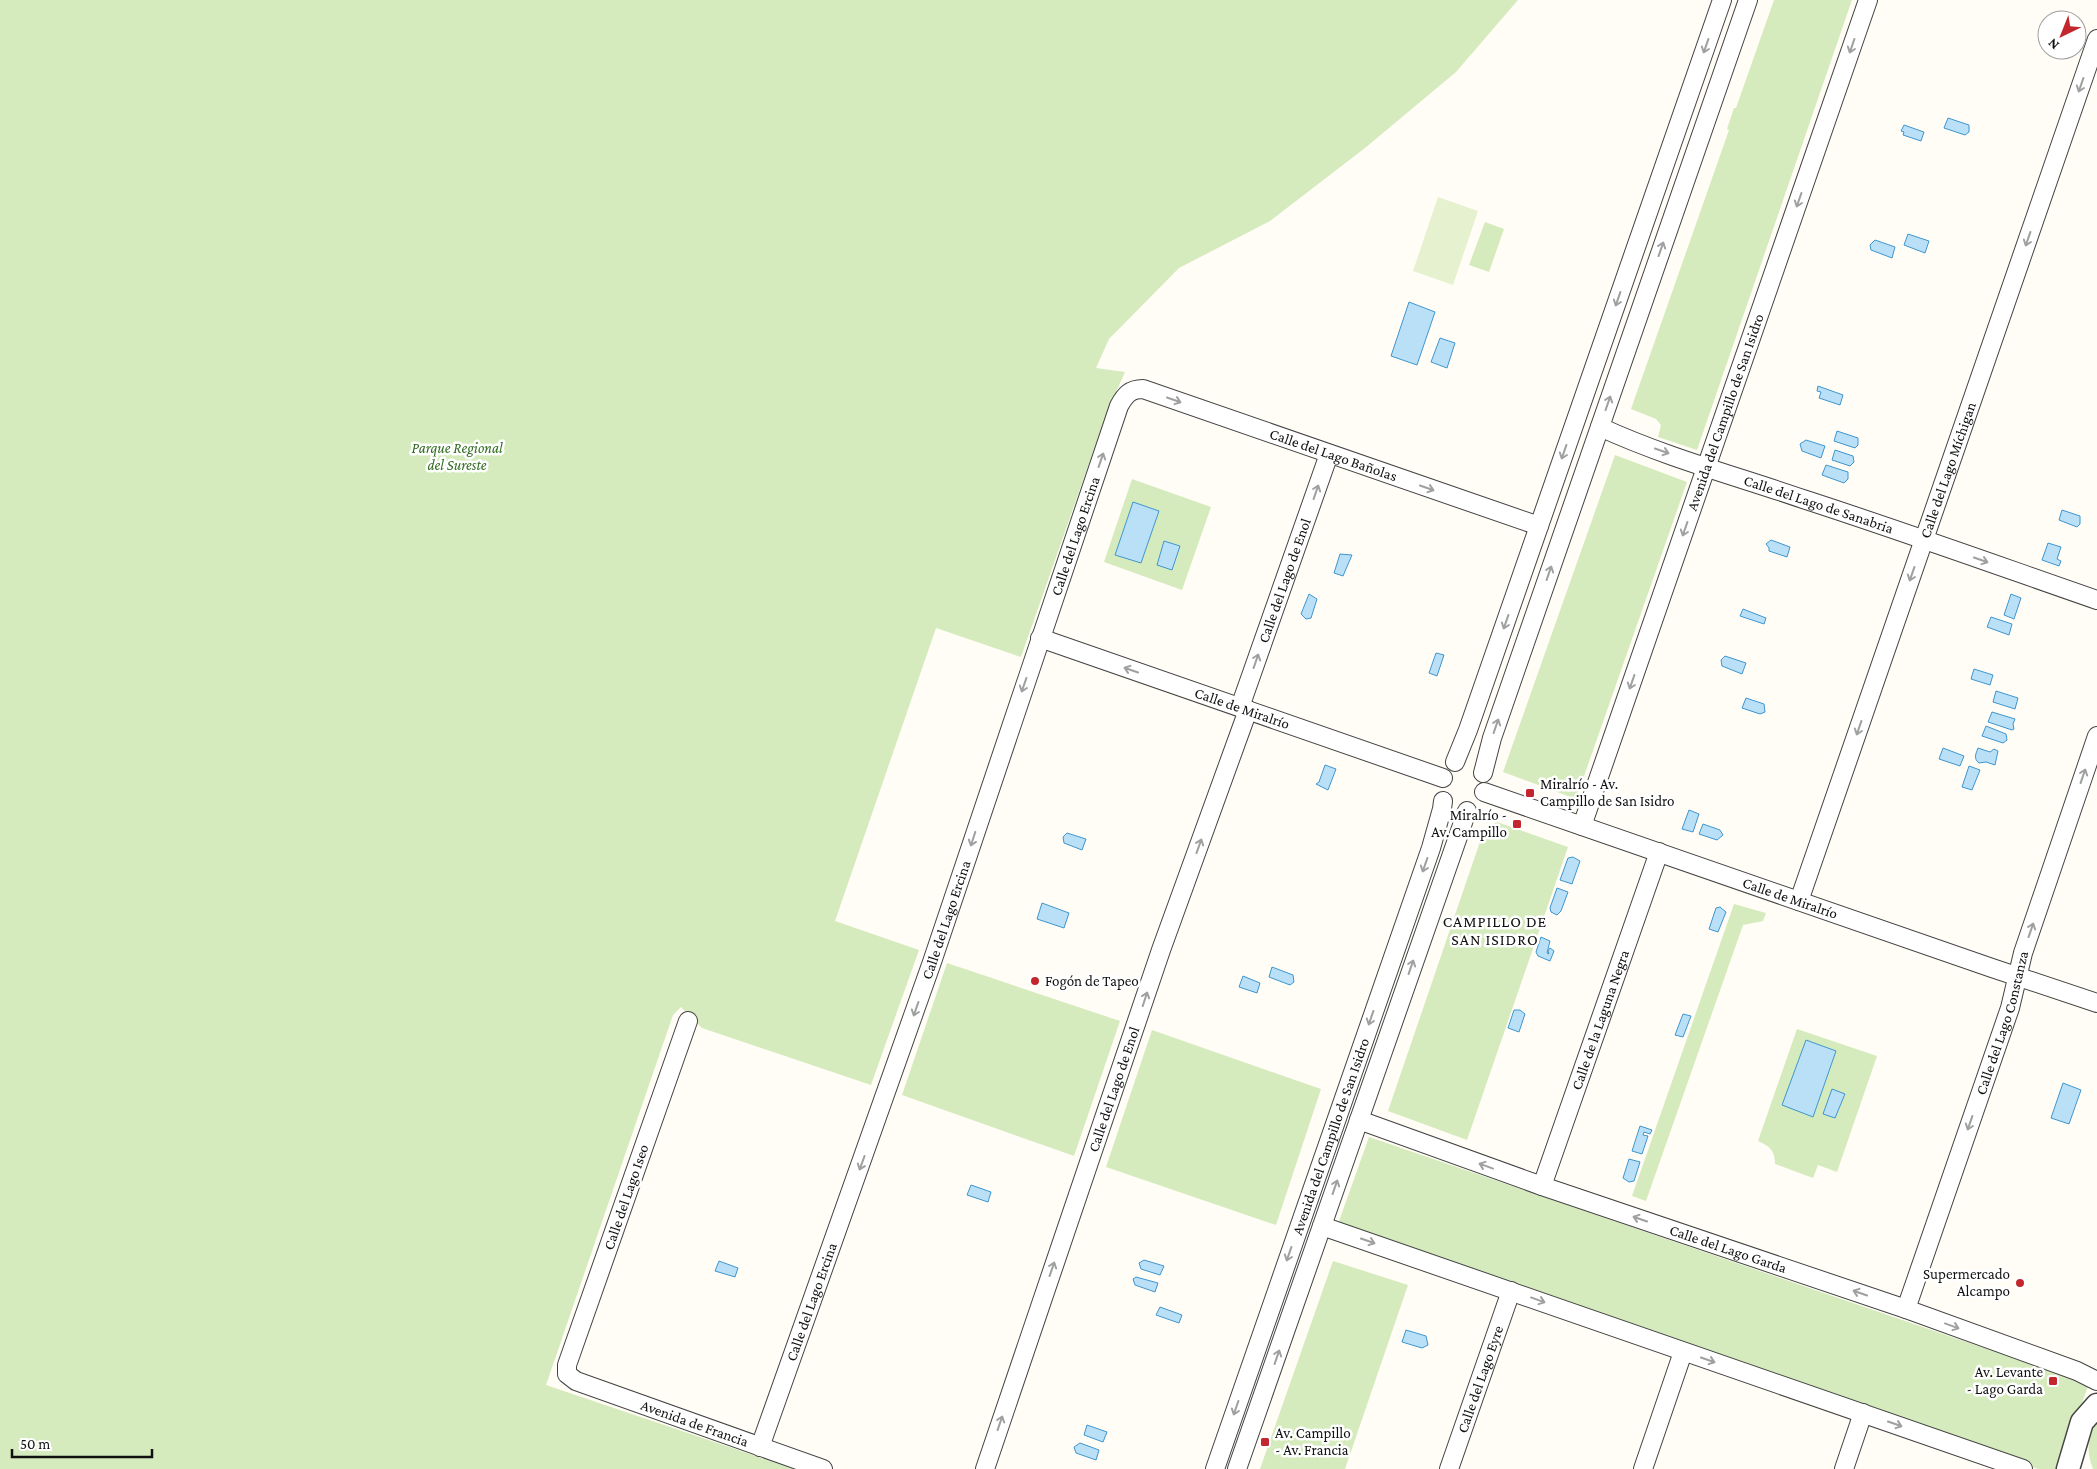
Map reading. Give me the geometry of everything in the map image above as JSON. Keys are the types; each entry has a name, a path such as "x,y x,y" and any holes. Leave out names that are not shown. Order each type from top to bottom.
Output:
{"street":[{"path":"1455,762 1468,730 1722,0"},
{"path":"1484,773 1492,738 1748,0"},
{"name":"Avenida del Campillo de San Isidro","path":"1582,826 1868,0"},
{"name":"Calle del Lago Míchigan","path":"1799,901 2097,39"},
{"name":"Calle del Lago Bañolas","path":"1128,392 1135,389 1143,389 1539,526"},
{"name":"Calle del Lago Ercina","path":"760,1447 932,962 1119,406 1128,392"},
{"name":"Calle del Lago de Sanabria","path":"1600,427 1620,436 2097,600"},
{"name":"Calle del Lago de Enol","path":"985,1469 1329,454"},
{"name":"Calle de Miralrío","path":"1040,638 1443,778"},
{"name":"Calle del Lago Constanza","path":"1906,1309 2010,1008 2023,953 2097,736"},
{"path":"1464,759 1472,761 1484,773 1486,782 1481,799 1467,811 1459,812 1450,809 1443,801 1441,788 1443,778 1449,767 1455,762 1464,759"},
{"name":"Calle de Miralrío","path":"1484,792 2097,1003"},
{"name":"Avenida del Campillo de San Isidro","path":"1215,1469 1431,848 1443,801"},
{"name":"Avenida del Campillo de San Isidro","path":"1238,1469 1467,811"},
{"name":"Calle de la Laguna Negra","path":"1542,1186 1659,852"},
{"name":"Calle del Lago Iseo","path":"567,1374 567,1365 688,1021"},
{"name":"Calle del Lago Garda","path":"1359,1120 1542,1186 1906,1309 2077,1371 2097,1381"},
{"path":"1322,1226 2023,1469"},
{"name":"Calle del Lago Eyre","path":"1449,1469 1511,1291"},
{"path":"1643,1469 1684,1352"},
{"name":"Avenida de Francia","path":"567,1374 576,1381 823,1469"},
{"path":"2074,1463 2082,1422 2093,1409 2097,1388"},
{"path":"1844,1469 1864,1413"}],"green space":[{"name":"Parque Regional del Sureste","path":"0,0 1518,0 1456,72 1365,148 1270,221 1179,268 1109,339 1096,368 1125,372 1107,412 1021,657 936,628 835,921 919,950 871,1085 702,1028 681,1007 673,1015 546,1385 794,1469 0,1469"},
{"path":"1774,0 1852,0 1697,450 1658,437 1661,425 1656,419 1631,409 1729,130 1727,129 1734,108 1736,108"},
{"path":"1438,197 1478,211 1453,285 1413,271"},
{"path":"1485,222 1504,229 1489,272 1469,265"},
{"path":"1615,455 1687,482 1576,799 1503,772"},
{"path":"1132,479 1211,507 1182,590 1104,562"},
{"path":"1497,822 1568,847 1467,1140 1388,1111 1484,830"},
{"path":"1734,904 1766,913 1763,921 1743,925 1646,1201 1632,1196"},
{"path":"947,963 1120,1021 1074,1156 902,1095"},
{"path":"1797,1029 1877,1056 1837,1172 1818,1165 1813,1178 1775,1164 1771,1150 1758,1141"},
{"path":"1152,1030 1321,1089 1276,1225 1106,1167"},
{"path":"1369,1137 2089,1384 2057,1469 2038,1469 1338,1224"},
{"path":"1333,1261 1408,1285 1345,1469 1260,1469"},
{"path":"2097,1421 2097,1469 2093,1469 2089,1456 2089,1438"}],"water":[{"path":"1948,118 1969,125 1969,132 1965,135 1944,128"},
{"path":"1904,125 1924,132 1921,141 1903,135 1904,132 1901,131"},
{"path":"1908,234 1929,241 1925,253 1904,245"},
{"path":"1875,240 1895,247 1892,258 1871,250 1870,245"},
{"path":"1409,302 1435,312 1417,365 1391,356"},
{"path":"1440,338 1455,343 1447,368 1431,362"},
{"path":"1818,386 1843,395 1840,405 1819,398 1821,392 1817,391"},
{"path":"1837,431 1858,438 1858,445 1855,448 1834,441"},
{"path":"1806,440 1825,446 1821,458 1802,451 1800,444"},
{"path":"1835,450 1853,456 1854,462 1850,466 1832,460"},
{"path":"1826,465 1848,472 1848,479 1844,483 1822,475"},
{"path":"1133,502 1159,511 1141,563 1115,555"},
{"path":"2062,510 2080,516 2080,524 2077,527 2059,520"},
{"path":"1771,540 1790,547 1787,557 1769,551 1766,544"},
{"path":"1164,541 1180,546 1172,570 1157,565"},
{"path":"2048,543 2061,547 2057,559 2061,561 2059,566 2042,560"},
{"path":"1340,554 1352,555 1343,576 1334,573"},
{"path":"1309,594 1317,599 1311,618 1306,619 1301,614"},
{"path":"2011,594 2021,598 2014,619 2004,615"},
{"path":"1743,609 1766,618 1764,624 1740,616"},
{"path":"1991,617 2012,624 2009,635 1987,627"},
{"path":"1436,653 1444,655 1437,676 1429,673"},
{"path":"1725,656 1746,663 1742,674 1722,666 1721,660"},
{"path":"1974,669 1993,675 1990,685 1971,679"},
{"path":"1996,691 2018,698 2015,709 1993,702"},
{"path":"1746,698 1764,704 1765,712 1760,714 1742,708"},
{"path":"1992,712 2015,719 2014,729 1988,722"},
{"path":"1986,726 2006,734 2007,740 2003,743 1982,736"},
{"path":"1943,748 1964,756 1960,766 1939,759"},
{"path":"1978,748 1990,752 1994,749 1998,751 1995,765 1986,762 1979,763 1977,761 1975,756"},
{"path":"1325,765 1336,769 1328,790 1316,784 1319,782"},
{"path":"1969,766 1980,770 1972,790 1962,787"},
{"path":"1689,810 1699,814 1693,832 1682,829"},
{"path":"1703,824 1720,830 1723,835 1717,840 1699,834"},
{"path":"1067,833 1086,839 1082,850 1064,843 1063,837"},
{"path":"1573,857 1580,861 1572,884 1560,880 1568,858"},
{"path":"1557,888 1568,892 1561,911 1557,915 1551,912 1550,908"},
{"path":"1042,903 1069,913 1064,928 1037,919"},
{"path":"1720,907 1726,912 1718,932 1709,929 1716,908"},
{"path":"1541,937 1550,941 1547,953 1549,954 1550,948 1554,951 1550,961 1538,956 1536,952"},
{"path":"1272,967 1293,975 1294,982 1290,985 1269,977"},
{"path":"1243,976 1260,983 1257,993 1239,987"},
{"path":"1514,1010 1520,1010 1525,1014 1519,1032 1508,1028"},
{"path":"1683,1014 1691,1016 1683,1037 1675,1035"},
{"path":"1806,1040 1836,1051 1813,1117 1782,1105"},
{"path":"2063,1083 2081,1090 2069,1124 2051,1118"},
{"path":"1832,1089 1845,1094 1835,1118 1823,1114"},
{"path":"1640,1126 1652,1130 1650,1134 1644,1132 1643,1135 1648,1136 1642,1154 1632,1151"},
{"path":"1629,1159 1640,1162 1634,1181 1629,1182 1623,1178"},
{"path":"971,1185 991,1192 988,1202 967,1195"},
{"path":"1144,1260 1164,1266 1160,1275 1141,1269 1139,1263"},
{"path":"719,1261 738,1268 735,1277 715,1271"},
{"path":"1136,1277 1158,1283 1155,1292 1135,1285 1133,1279"},
{"path":"1160,1307 1182,1315 1179,1323 1156,1315"},
{"path":"1406,1330 1426,1336 1428,1345 1422,1348 1402,1342"},
{"path":"1087,1425 1107,1432 1103,1442 1084,1435"},
{"path":"1080,1443 1099,1450 1096,1460 1076,1453 1074,1447"}],"place":[{"name":"Miralrío - Av. Campillo de San Isidro","path":"1530,793"},
{"name":"Miralrío - Av. Campillo","path":"1517,824"},
{"name":"Fogón de Tapeo","path":"1035,981"},
{"name":"Supermercado Alcampo","path":"2020,1283"},
{"name":"Av. Levante - Lago Garda","path":"2053,1381"},
{"name":"Av. Campillo - Av. Francia","path":"1265,1442"}],"district":[{"name":"CAMPILLO DE SAN ISIDRO","path":"1495,930"}]}
